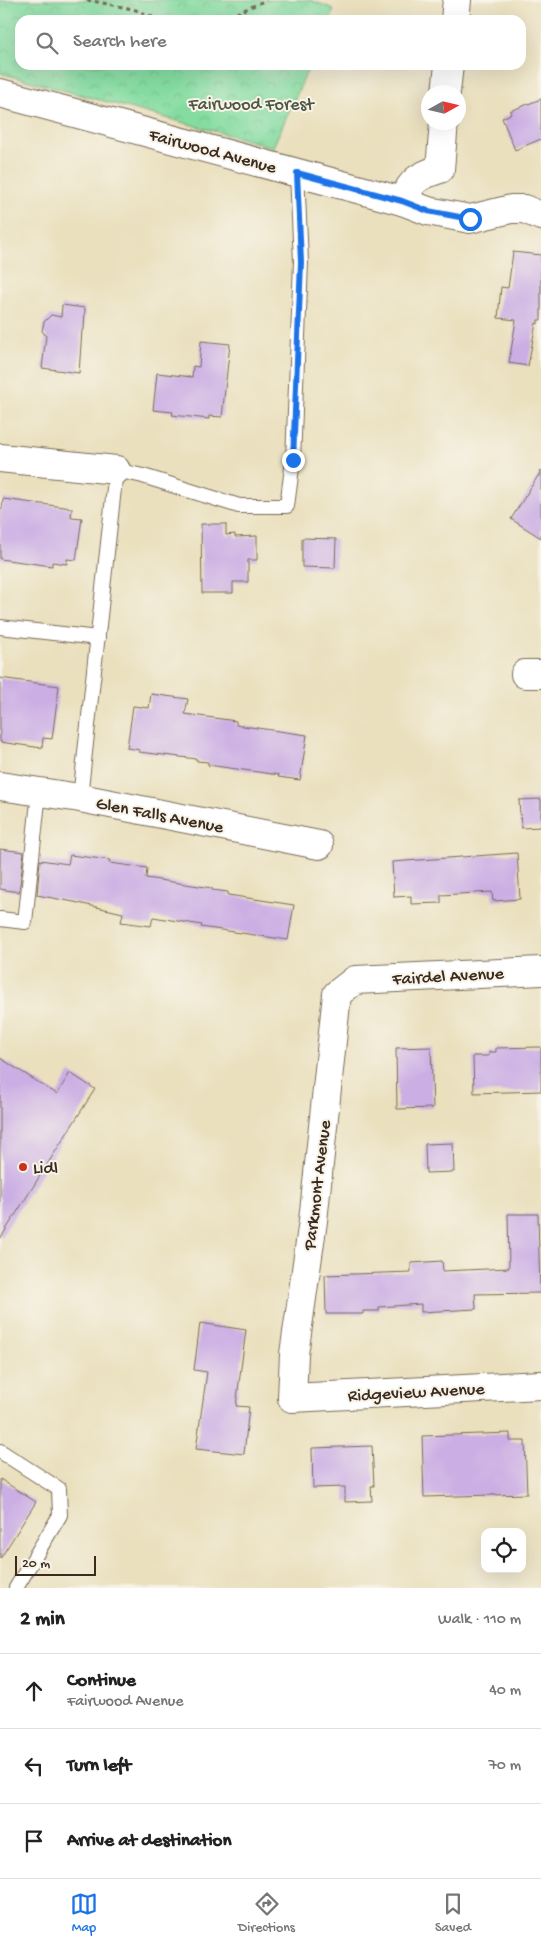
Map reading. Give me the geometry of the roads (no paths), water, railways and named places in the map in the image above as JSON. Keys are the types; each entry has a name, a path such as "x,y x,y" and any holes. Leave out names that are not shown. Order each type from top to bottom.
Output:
{"street":[{"path":"456,15 457,0"},
{"path":"447,85 448,70"},
{"name":"Fairwood Avenue","path":"0,93 402,201 428,211 470,219 510,209 524,209 541,216"},
{"path":"402,201 410,185 423,174 440,169 443,130"},
{"path":"0,458 116,470"},
{"name":"Glen Falls Avenue","path":"0,786 80,798 319,845"},
{"name":"Fairdel Avenue","path":"356,980 541,970"},
{"name":"Parkmont Avenue","path":"292,1398 294,1354 313,1222 337,994 356,980"},
{"name":"Ridgeview Avenue","path":"292,1398 541,1385"}],"lane":[{"path":"80,798 116,470 143,476 239,506 288,506 293,460 301,262 297,173"},
{"path":"0,627 98,638"},
{"path":"0,919 25,922 39,792"},
{"path":"0,1451 59,1489 60,1515 16,1588"}],"place":[{"name":"Lidl","path":"23,1167"}],"park label":[{"name":"Fairwood Forest","path":"251,103"}]}
